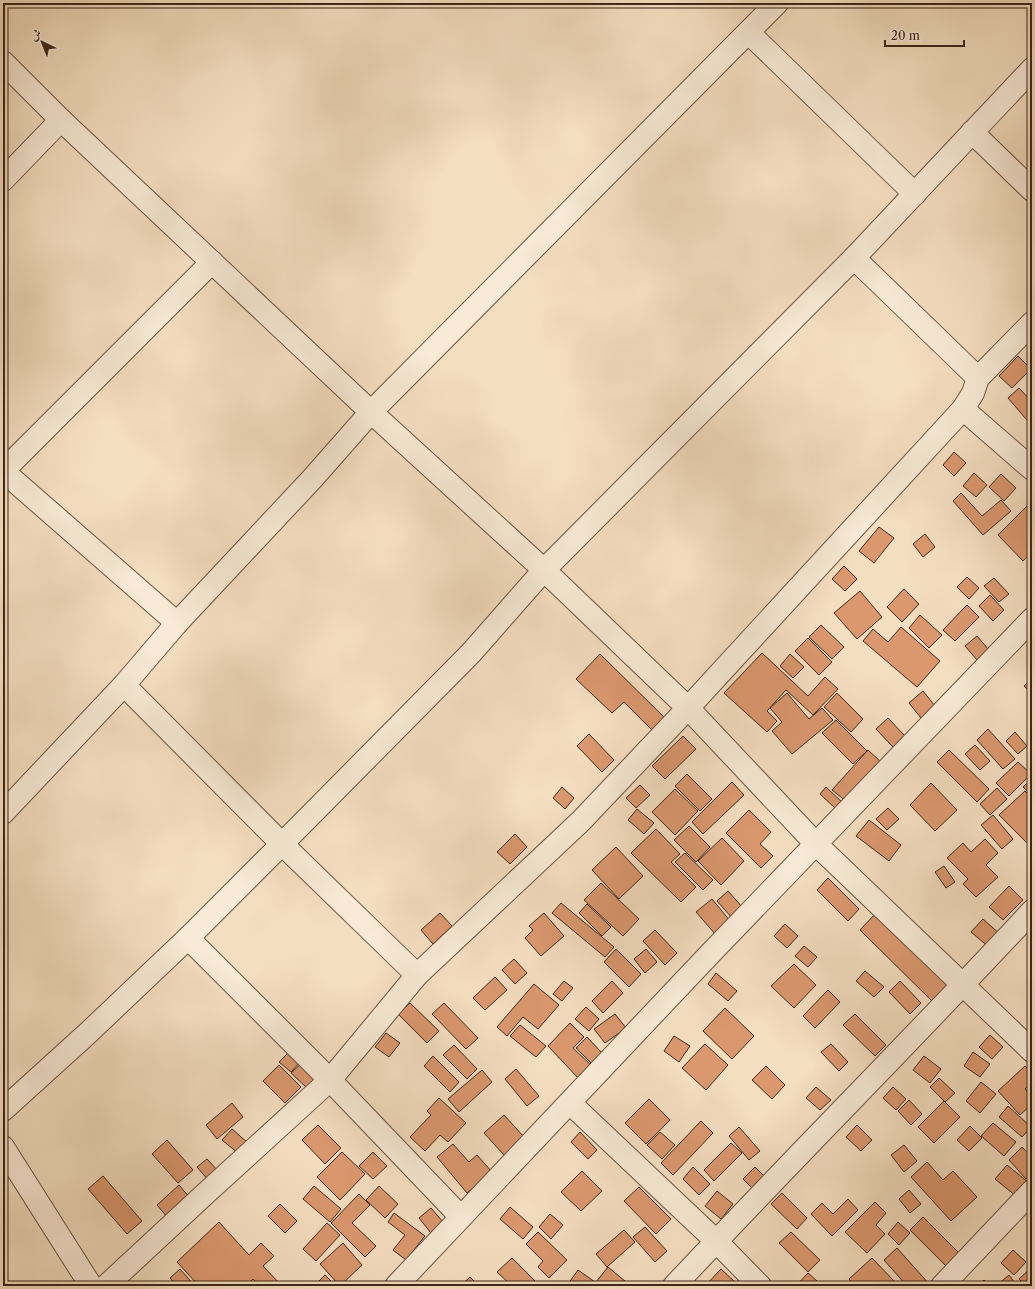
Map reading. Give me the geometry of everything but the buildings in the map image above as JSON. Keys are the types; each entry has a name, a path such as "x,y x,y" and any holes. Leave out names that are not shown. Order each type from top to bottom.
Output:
{"street":[{"path":"3,813 124,685 177,623 312,479 371,412 749,33 777,3"},
{"path":"749,33 915,194"},
{"path":"3,62 61,120 371,412 544,570 688,708 817,845 964,984 1032,1051"},
{"path":"3,1110 88,1033 188,938 471,653 544,570 854,258 1032,69"},
{"path":"3,180 61,120"},
{"path":"972,132 1032,190"},
{"path":"854,258 978,378"},
{"path":"177,623 3,471 212,262"},
{"path":"106,1286 330,1080 417,975 581,821 688,708 963,409 973,393 978,378 1032,323"},
{"path":"963,409 1032,469"},
{"path":"396,1286 707,957 817,845 1032,619"},
{"path":"124,685 282,844 417,975"},
{"path":"674,1286 889,1060 964,984 1032,911"},
{"path":"188,938 330,1080 461,1217"},
{"path":"570,1103 716,1241 760,1286"},
{"path":"3,1147 91,1286"},
{"path":"942,1286 1032,1191"}]}
